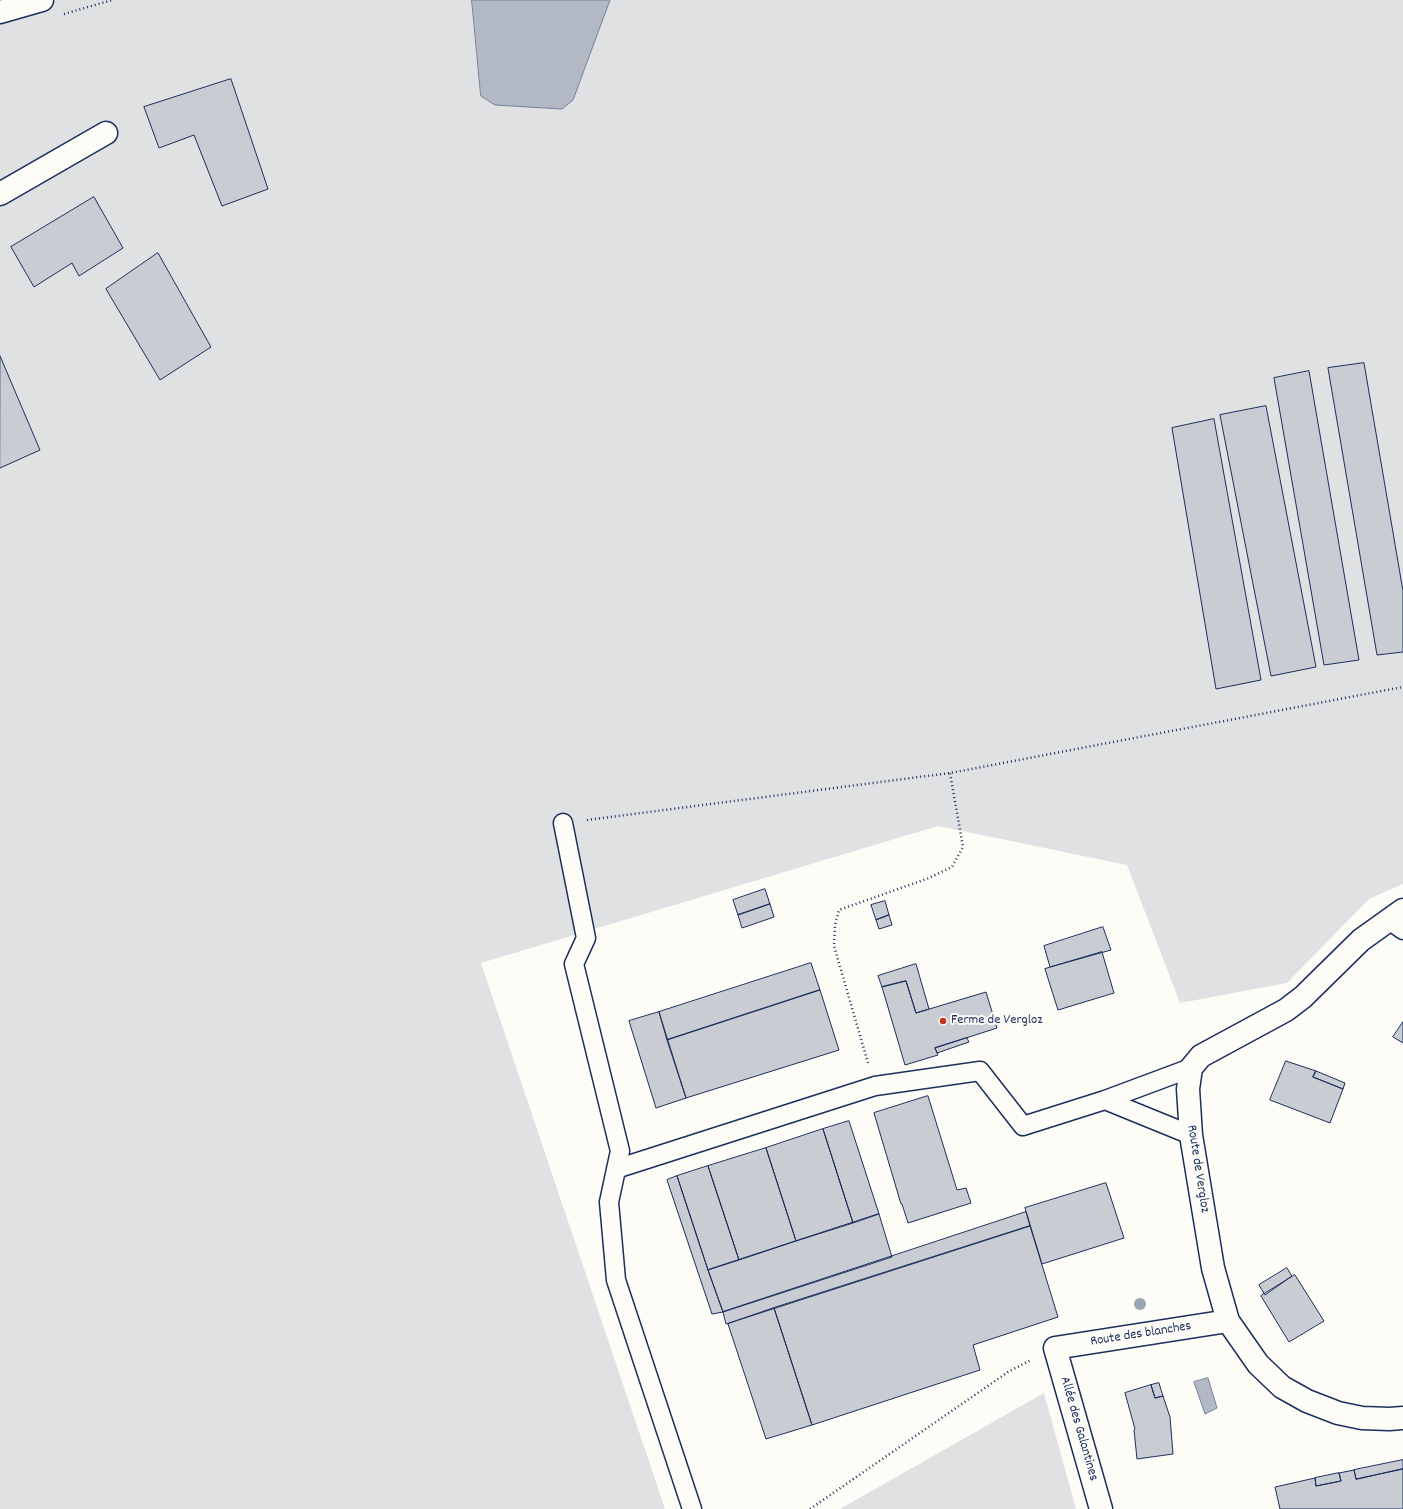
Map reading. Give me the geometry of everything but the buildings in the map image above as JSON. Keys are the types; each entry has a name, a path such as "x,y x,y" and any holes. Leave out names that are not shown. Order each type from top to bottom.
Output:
{"street":[{"path":"0,12 42,0"},
{"path":"0,194 106,133"},
{"path":"1191,1068 1201,1056 1286,1010 1303,997 1361,940 1398,920"},
{"name":"Route de Vergloz","path":"1191,1068 1188,1089 1191,1135 1213,1268 1228,1321 1258,1364 1282,1387 1307,1401 1338,1413 1362,1418 1403,1418"},
{"name":"Route des blanches","path":"1055,1348 1228,1321"},
{"name":"Allée des Galantines","path":"1055,1348 1101,1509"}],"lane":[{"path":"563,823 586,938 574,964 620,1151 609,1202 616,1280 692,1509"},
{"path":"616,1169 875,1086 980,1071 1023,1126 1105,1100 1191,1068"},
{"path":"1105,1100 1191,1135"}],"path":[{"path":"563,823 950,773 1403,687"},
{"path":"875,1086 834,946 835,924 839,910 929,878 952,867 963,847 950,773"},
{"path":"810,1509 1008,1372 1055,1348"}],"shaded area":[{"path":"0,0 1403,0 1403,884 1369,899 1287,983 1180,1003 1127,865 938,826 481,963 665,1509 0,1509"},
{"path":"472,0 610,0 573,100 562,109 495,105 481,96"},
{"path":"1208,1378 1217,1408 1205,1414 1194,1382"},
{"path":"1044,1393 1076,1509 840,1509"}],"place":[{"name":"Ferme de Vergloz","path":"943,1021"}]}
